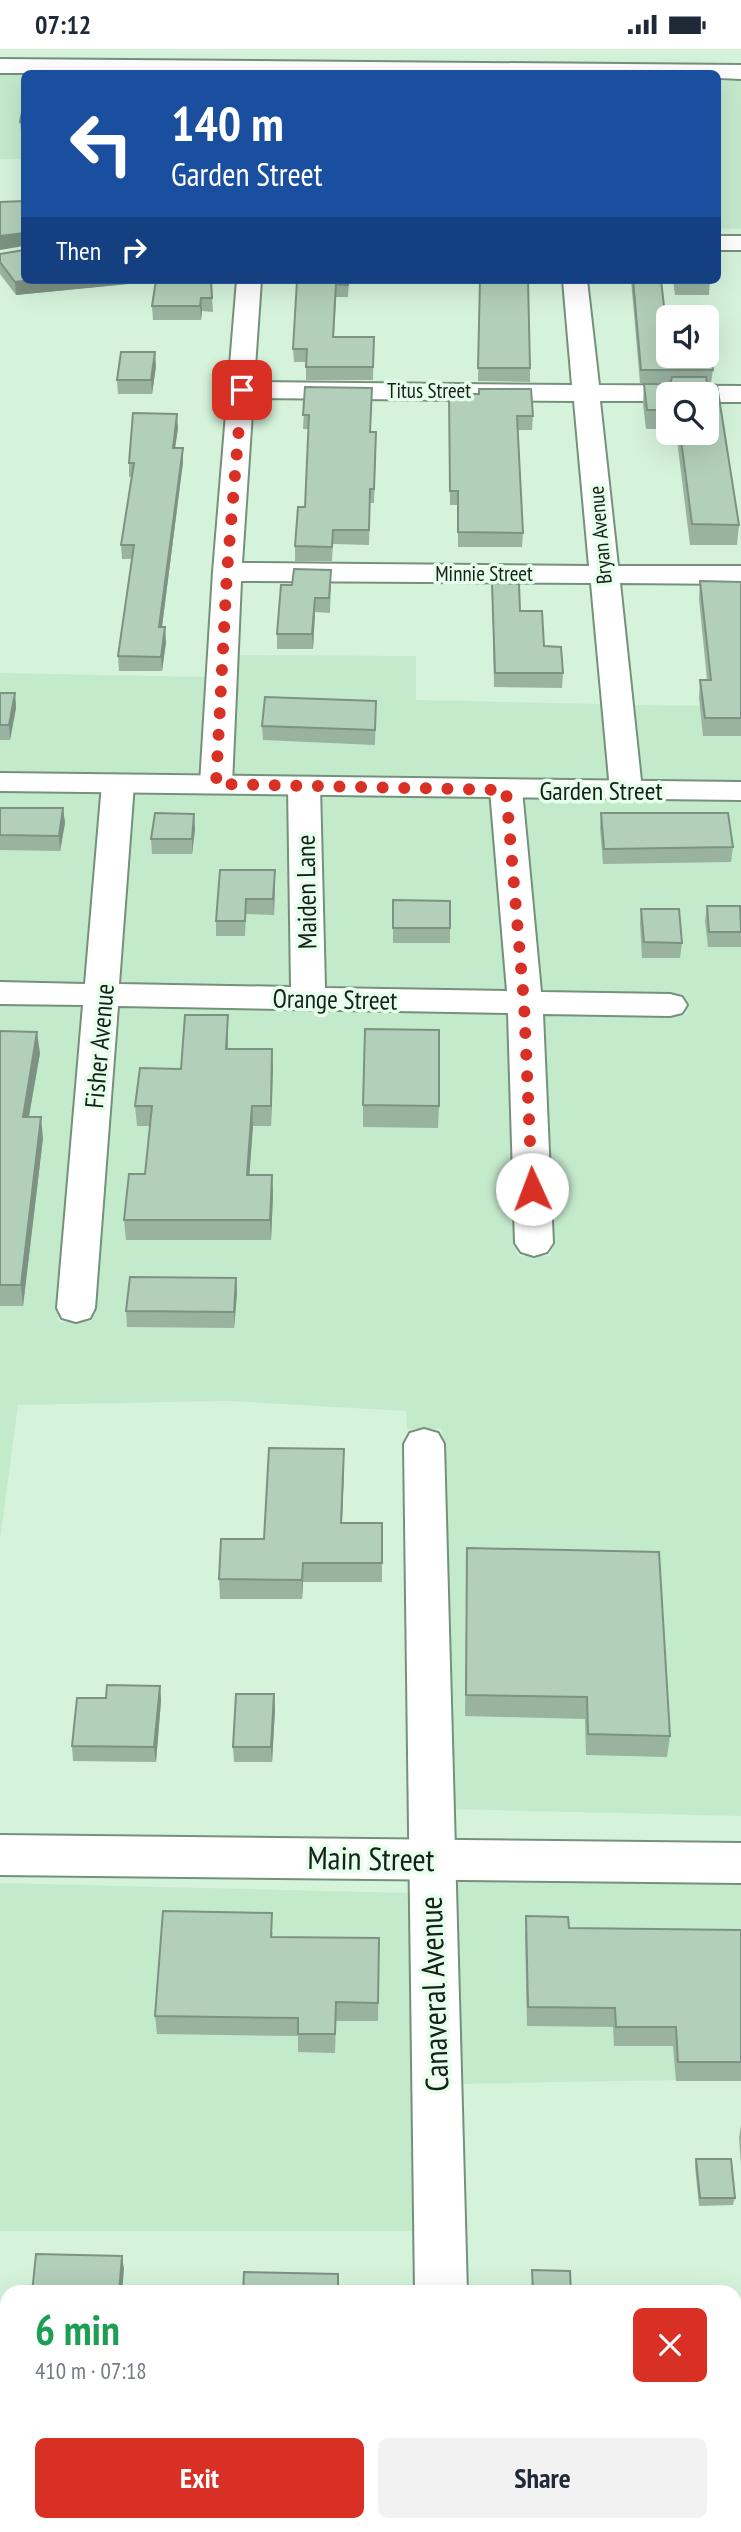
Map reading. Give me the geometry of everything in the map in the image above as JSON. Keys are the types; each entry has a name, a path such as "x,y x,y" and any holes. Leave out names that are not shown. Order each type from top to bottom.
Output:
{"street":[{"path":"0,52 741,58"},
{"path":"0,66 494,70"},
{"path":"721,72 741,72"},
{"path":"721,243 741,243"},
{"path":"216,784 227,572 250,284"},
{"name":"Bryan Avenue","path":"575,284 588,390 602,574 626,790"},
{"name":"Titus Street","path":"242,390 588,390 741,394"},
{"name":"Minnie Street","path":"227,572 741,575"},
{"name":"Garden Street","path":"0,782 506,790 741,790"},
{"name":"Fisher Avenue","path":"76,1308 118,784"},
{"name":"Maiden Lane","path":"304,786 308,998"},
{"path":"506,790 524,1003 534,1243"},
{"name":"Orange Street","path":"0,993 670,1005"},
{"name":"Canaveral Avenue","path":"424,1444 430,1859 441,2285"},
{"name":"Main Street","path":"0,1855 741,1863"}],"shaded area":[{"path":"0,74 21,75 21,159 0,159"},
{"path":"721,81 741,81 741,229 721,228"},
{"path":"236,655 416,656 416,700 603,704 611,780 230,775"},
{"path":"0,673 208,677 203,775 0,773"},
{"path":"630,705 741,706 741,781 639,780"},
{"path":"0,792 103,793 89,983 0,982"},
{"path":"131,793 290,795 292,987 119,984"},
{"path":"318,796 493,798 509,992 323,988"},
{"path":"521,799 741,800 741,1816 449,1809 442,1429 407,1429 406,1411 228,1401 18,1405 0,1540 0,1004 87,1005 58,1322 92,1321 117,1006 510,1014 518,1256 551,1256 540,1014 687,1015 684,994 539,992"},
{"path":"451,1879 741,1882 741,2079 458,2084"},
{"path":"0,1883 410,1893 417,2231 0,2231"}],"building":[{"path":"21,201 21,233 0,236 0,202"},
{"path":"21,250 21,281 15,282 0,262 0,254"},
{"path":"155,284 211,284 212,298 201,298 200,306 152,306"},
{"path":"297,284 336,284 333,337 374,337 373,367 306,367 307,349 293,349"},
{"path":"480,284 528,284 530,368 478,368"},
{"path":"633,284 661,284 664,305 656,305 656,368 713,370 641,370"},
{"path":"121,352 155,352 151,380 117,380"},
{"path":"672,377 706,377 707,382 671,382"},
{"path":"644,384 656,384 656,410 647,410"},
{"path":"305,387 372,388 370,432 376,432 369,530 333,530 332,547 295,546 298,507 305,507 309,415 303,415"},
{"path":"479,389 531,389 533,416 517,416 523,533 458,532 458,491 450,491 449,394 479,394"},
{"path":"719,398 739,525 692,524 682,445 719,445"},
{"path":"133,413 177,414 173,448 183,448 159,627 165,627 161,657 118,656 134,545 121,545 134,463 129,463"},
{"path":"294,569 331,570 329,598 315,598 312,634 277,634 281,585 292,585"},
{"path":"700,581 741,582 741,718 705,718 700,680 711,680"},
{"path":"492,583 519,584 520,611 542,611 544,646 561,647 563,673 495,673"},
{"path":"0,693 15,693 9,725 0,725"},
{"path":"265,697 376,701 375,730 262,726"},
{"path":"0,808 63,808 59,836 0,835"},
{"path":"155,813 194,814 192,839 151,839"},
{"path":"601,813 728,813 733,847 604,849"},
{"path":"220,870 275,870 273,899 246,899 245,921 216,921"},
{"path":"393,900 450,901 450,928 393,928"},
{"path":"707,906 740,906 741,932 709,932"},
{"path":"641,909 679,909 682,943 644,942"},
{"path":"185,1015 228,1015 226,1049 272,1049 271,1106 252,1106 247,1175 272,1175 270,1220 124,1220 129,1174 145,1174 152,1106 135,1106 140,1068 181,1069"},
{"path":"365,1029 439,1030 439,1106 363,1105"},
{"path":"0,1031 37,1032 23,1117 41,1117 21,1285 0,1285"},
{"path":"130,1277 236,1278 234,1312 126,1311"},
{"path":"269,1448 344,1449 341,1523 382,1523 382,1563 303,1563 302,1580 219,1579 221,1539 264,1539"},
{"path":"467,1548 659,1552 670,1736 588,1734 587,1697 466,1695"},
{"path":"107,1685 160,1686 154,1747 72,1746 77,1698 106,1698"},
{"path":"236,1694 274,1694 271,1747 233,1747"},
{"path":"163,1911 272,1913 271,1937 379,1938 378,2003 336,2002 335,2034 298,2034 298,2018 155,2016"},
{"path":"526,1916 568,1917 569,1928 741,1930 741,2062 678,2062 676,2027 616,2027 615,2008 528,2007"},
{"path":"696,2159 731,2159 735,2198 700,2198"},
{"path":"36,2254 122,2256 120,2285 33,2285"},
{"path":"532,2270 570,2271 571,2285 533,2285"},
{"path":"244,2272 338,2274 338,2285 243,2285"}],"route":[{"path":"242,390 227,572 216,784 506,790 524,1003 532,1189"}]}
